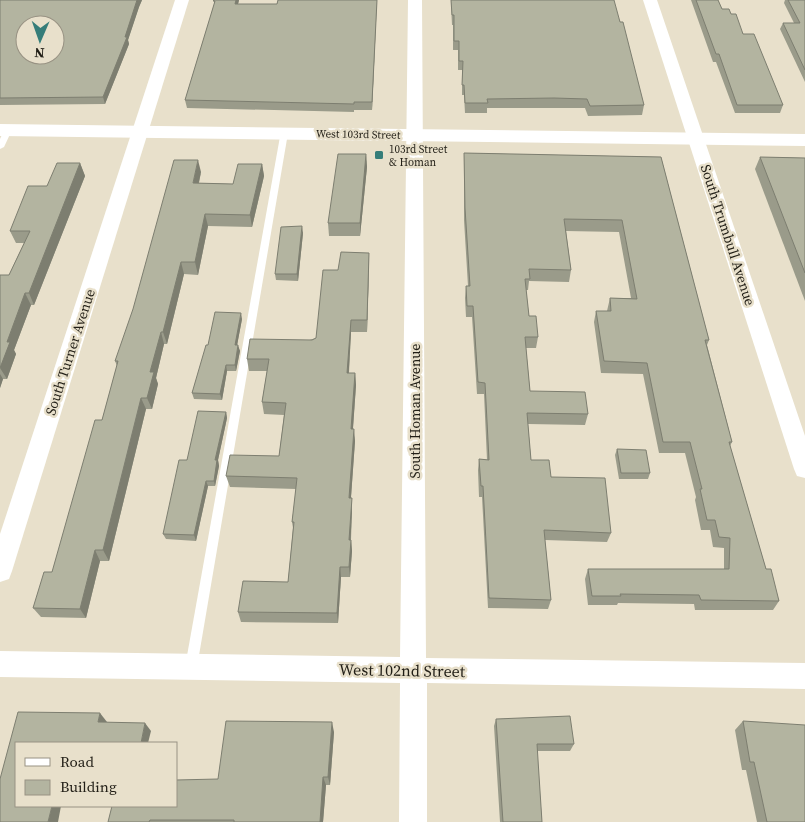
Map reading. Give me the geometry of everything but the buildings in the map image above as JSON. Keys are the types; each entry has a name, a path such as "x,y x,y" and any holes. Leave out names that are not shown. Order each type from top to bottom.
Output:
{"main road":[{"name":"West 103rd Street","path":"3,136 140,132 805,140"}],"street":[{"name":"South Turner Avenue","path":"0,572 182,0"},
{"name":"South Homan Avenue","path":"413,822 416,0"},
{"name":"South Trumbull Avenue","path":"650,0 805,469"},
{"name":"West 102nd Street","path":"0,664 805,676"}],"lane":[{"path":"191,667 284,133"}],"place":[{"name":"103rd Street & Homan","path":"379,155"}]}
